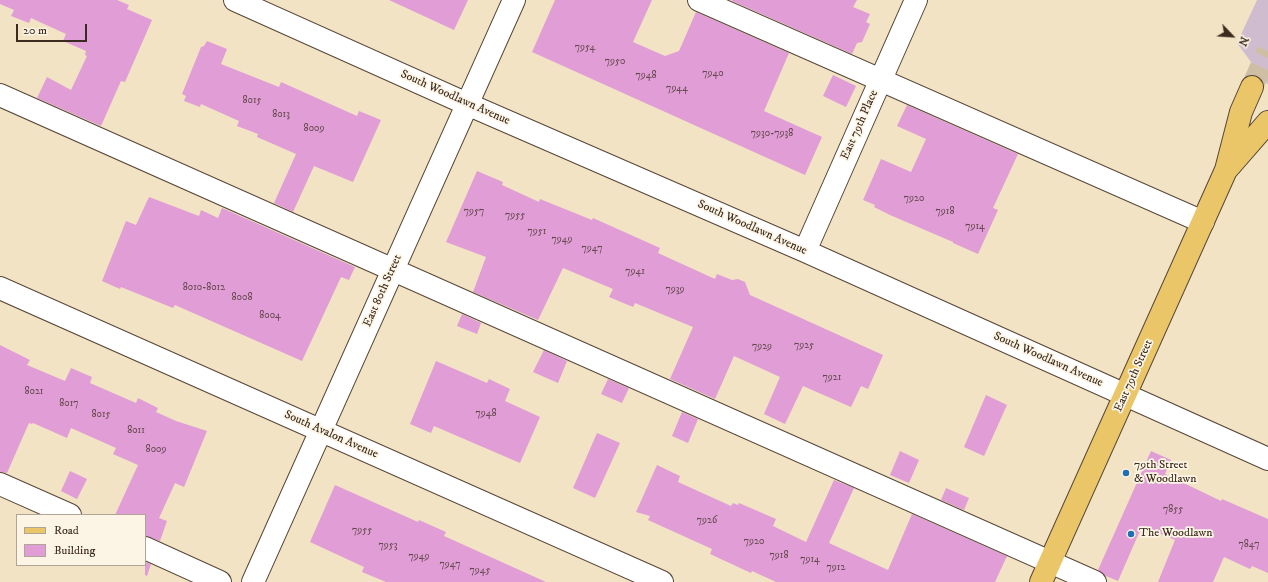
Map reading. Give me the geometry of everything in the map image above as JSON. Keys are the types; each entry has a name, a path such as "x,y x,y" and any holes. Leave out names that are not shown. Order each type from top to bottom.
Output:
{"main road":[{"name":"East 79th Street","path":"1041,582 1226,170 1241,112 1252,87"},
{"name":"East 79th Street","path":"1226,170 1268,122"}],"street":[{"name":"South Woodlawn Avenue","path":"234,0 805,251 1268,459"},
{"name":"East 80th Street","path":"253,582 514,0"},
{"path":"699,0 1203,222"},
{"name":"East 79th Place","path":"805,251 916,0"},
{"path":"0,95 1095,582"},
{"name":"South Avalon Avenue","path":"0,288 662,582"},
{"path":"0,484 68,514"},
{"path":"146,548 220,582"}],"shaded area":[{"path":"1257,0 1268,0 1268,85 1237,43"}],"building":[{"path":"0,0 117,0 129,5 127,9 152,20 125,82 121,81 101,126 37,98 47,77 71,90 87,56 85,55 86,51 63,41 66,34 31,18 29,23 11,16 14,10 0,4"},
{"path":"389,0 468,0 454,30"},
{"path":"555,0 652,0 633,42 665,56 679,51 696,12 789,53 764,111 822,137 805,175 532,52"},
{"path":"732,0 857,0 853,7 870,14 866,22 870,24 862,42 857,43 852,54"},
{"path":"207,41 227,49 221,64 279,87 281,82 357,116 359,111 381,120 353,182 314,166 293,212 274,203 296,154 257,137 258,134 237,126 239,121 201,104 200,107 184,101 186,96 182,94 201,47 204,46"},
{"path":"833,75 856,86 846,107 823,96"},
{"path":"907,105 1018,154 993,208 998,210 978,254 890,215 874,207 875,205 863,200 881,159 911,172 926,139 897,126"},
{"path":"477,171 503,182 502,185 539,202 540,199 592,220 593,218 660,248 658,253 715,279 717,274 732,280 738,279 745,282 750,295 883,355 868,389 861,386 851,407 803,386 785,424 764,414 780,377 734,356 715,399 670,379 693,327 635,303 633,307 609,297 613,289 563,268 538,320 473,292 486,257 446,242"},
{"path":"149,197 199,216 201,210 218,218 222,208 355,267 349,280 341,277 302,361 175,305 173,308 102,281 126,221 136,225"},
{"path":"462,314 481,323 477,334 457,326"},
{"path":"0,345 30,360 27,365 65,381 71,368 92,377 90,383 136,403 138,398 158,408 156,412 176,421 207,431 184,487 175,483 159,518 167,521 160,541 146,536 146,514 115,514 138,465 113,454 116,448 71,428 67,438 33,423 29,423 7,473 0,472"},
{"path":"544,350 567,361 558,383 533,372"},
{"path":"436,361 487,383 489,379 510,389 505,401 540,417 520,463 434,426 431,433 410,424"},
{"path":"608,379 629,388 622,403 601,394"},
{"path":"986,395 1007,405 984,456 964,447"},
{"path":"682,412 698,419 688,443 672,436"},
{"path":"597,433 620,443 595,498 573,488"},
{"path":"900,451 919,460 909,483 890,475"},
{"path":"1151,451 1171,460 1165,474 1221,501 1222,499 1268,519 1268,573 1252,566 1250,569 1224,557 1213,582 1158,582 1175,540 1142,526 1118,581 1106,576 1098,570"},
{"path":"657,465 680,476 678,482 731,506 733,503 738,505 739,503 776,519 773,526 806,542 834,480 854,488 829,543 888,570 912,514 1007,556 995,582 776,582 752,571 751,573 710,554 712,549 648,520 650,516 636,512"},
{"path":"70,471 87,479 77,499 61,491"},
{"path":"335,485 418,522 419,520 446,532 444,536 546,582 386,582 362,572 364,567 310,542"},
{"path":"946,488 969,498 964,510 941,500"},
{"path":"146,562 151,564 147,576 145,575"}],"tunnel":[{"path":"1252,87 1268,51"}],"place":[{"name":"79th Street & Woodlawn","path":"1126,473"},
{"name":"The Woodlawn","path":"1131,534"}]}
